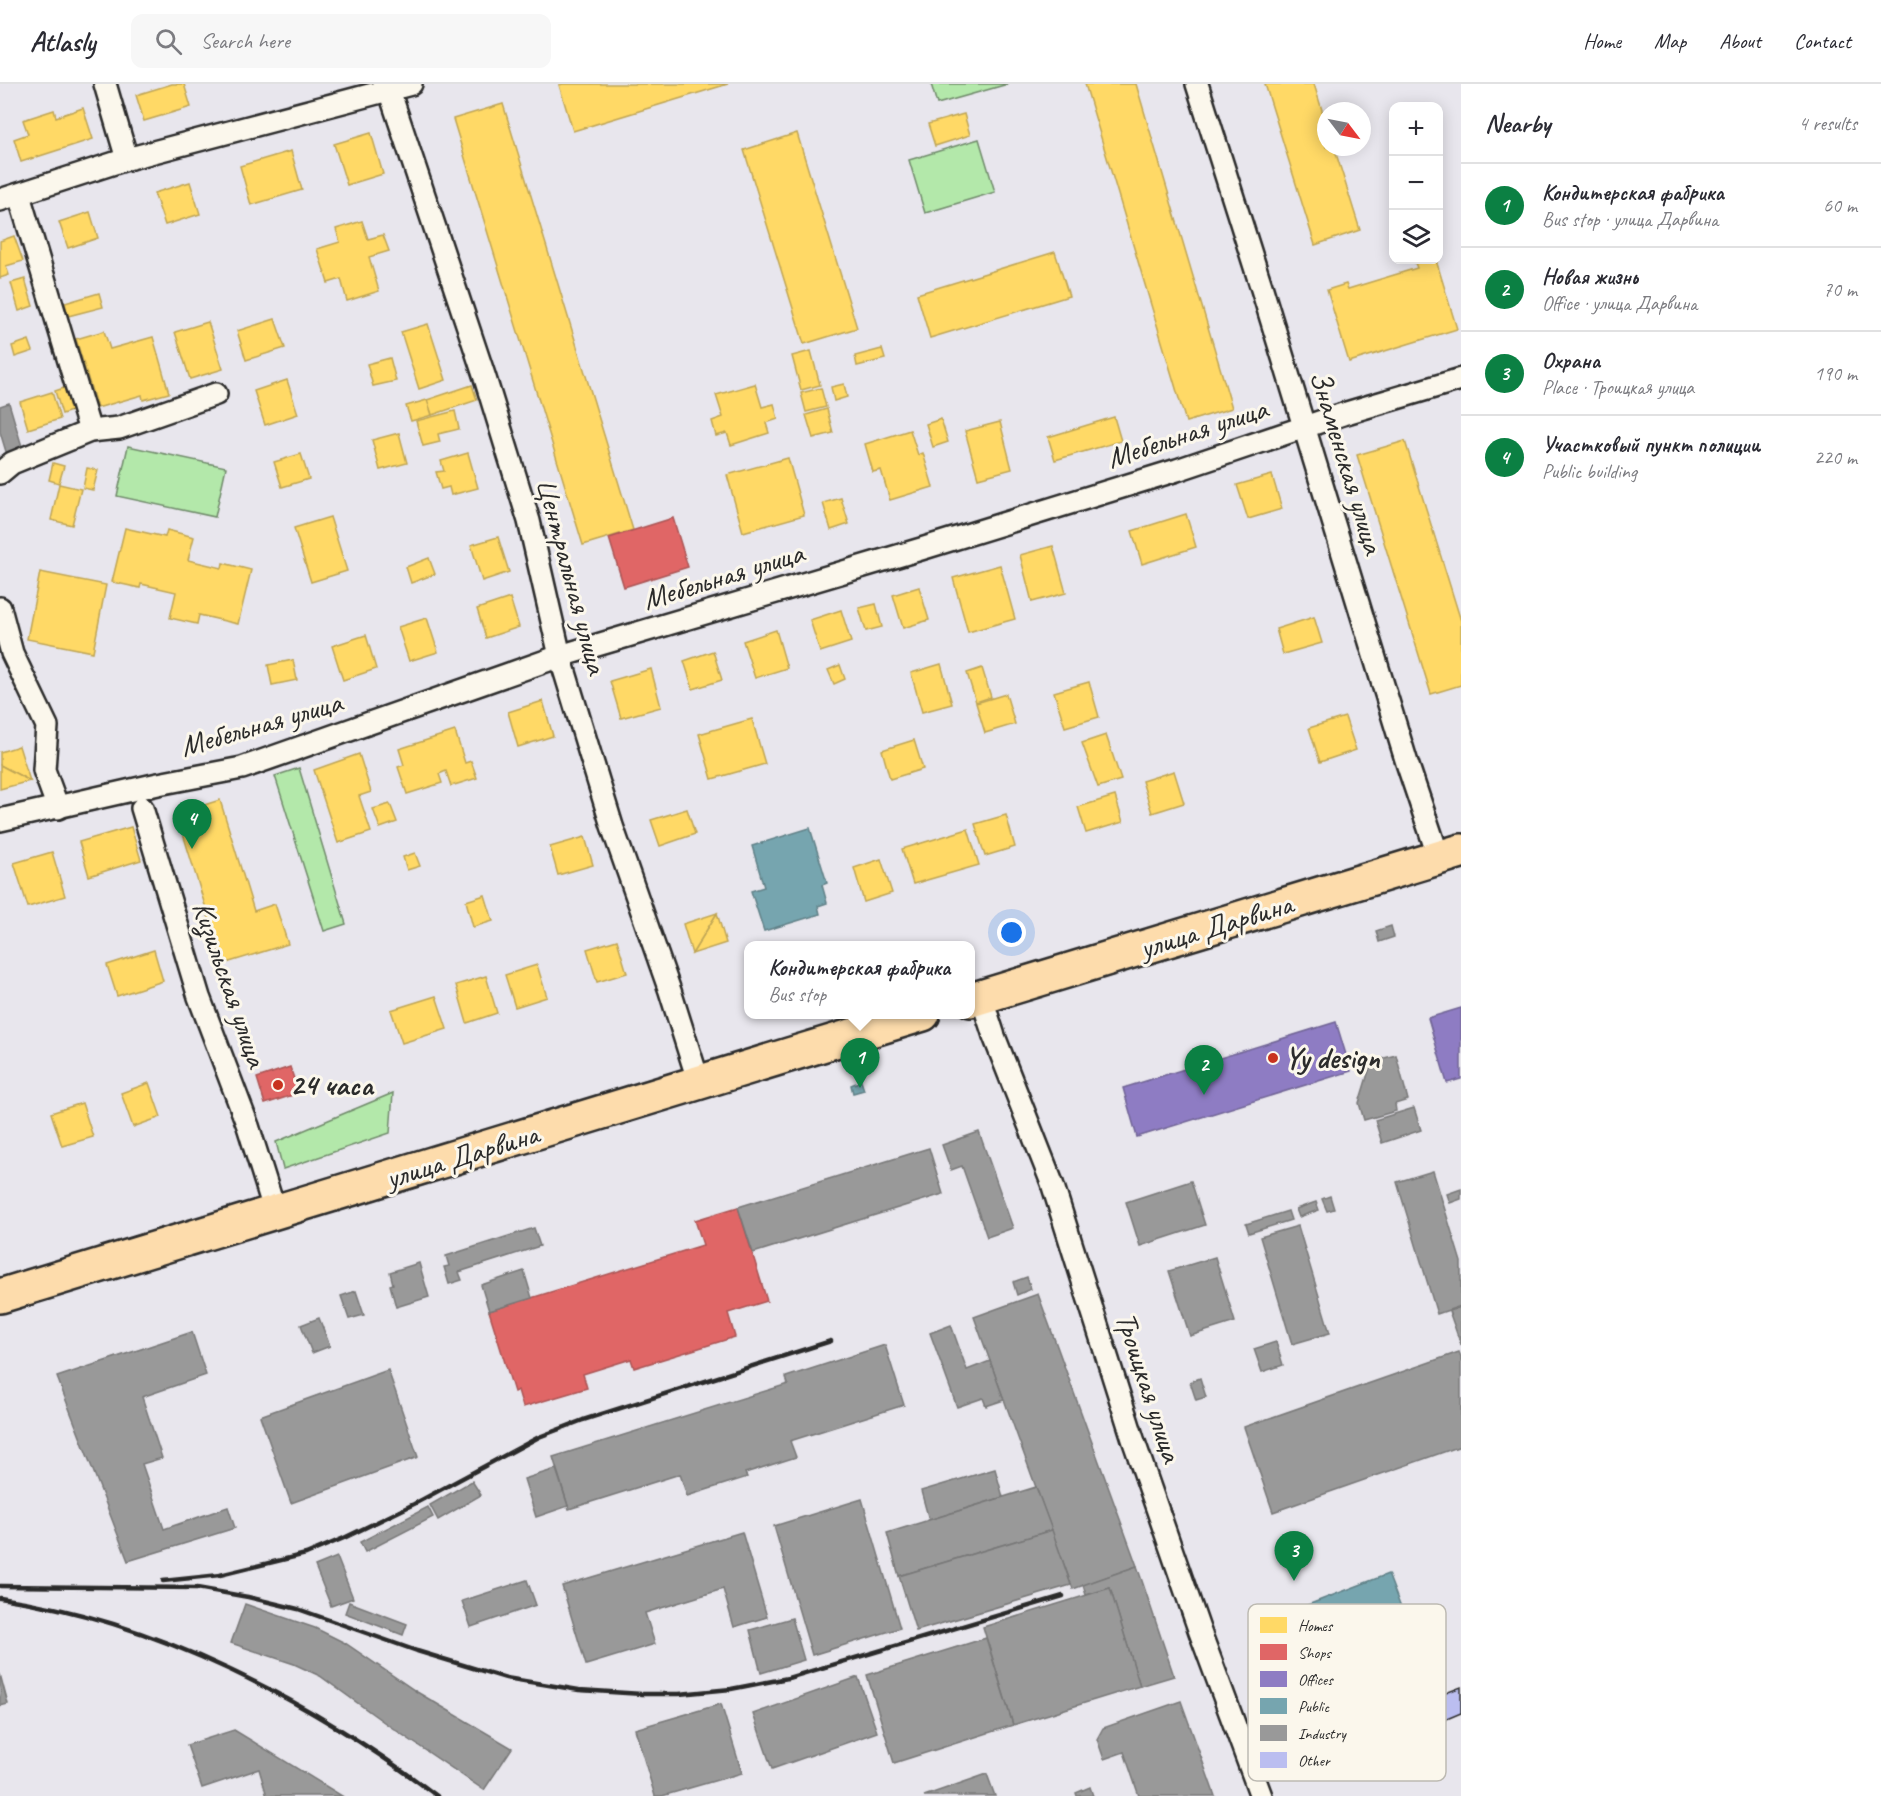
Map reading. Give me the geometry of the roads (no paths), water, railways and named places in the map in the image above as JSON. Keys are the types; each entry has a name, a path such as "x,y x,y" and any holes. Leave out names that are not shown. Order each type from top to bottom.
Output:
{"main road":[{"name":"улица Дарвина","path":"976,998 1450,854"},
{"name":"улица Дарвина","path":"0,1296 907,1019"}],"street":[{"path":"105,84 128,159"},
{"path":"90,431 9,197 128,159 388,87 411,84"},
{"name":"Знаменская улица","path":"1197,84 1407,763 1450,854"},
{"name":"Центральная улица","path":"388,87 485,378 525,510 560,656 612,826 670,991 699,1083"},
{"name":"Мебельная улица","path":"0,820 158,784 242,768 560,656 921,549 1176,470 1304,426 1461,380"},
{"path":"0,473 12,463 90,431 119,429 216,394"},
{"path":"0,608 12,653 47,726 44,770 58,808"},
{"name":"Кизильская улица","path":"142,808 199,997 248,1126 275,1212"},
{"name":"Троицкая улица","path":"976,998 994,1036 1052,1183 1134,1439 1200,1632 1248,1761"},
{"name":"Троицкая улица","path":"1255,1781 1261,1796"}],"railway":[{"path":"163,1581 220,1575 306,1554 414,1504 539,1437 583,1420 831,1341"},
{"path":"0,1586 197,1588 298,1609 417,1651 506,1678 579,1690 642,1694 679,1694 731,1689 788,1678 1063,1596"},
{"path":"0,1598 58,1609 116,1625 230,1670 338,1728 437,1796"}],"place":[{"name":"Участковый пункт полиции","path":"192,849"},
{"name":"Yy design","path":"1273,1058"},
{"name":"24 часа","path":"278,1085"},
{"name":"Кондитерская фабрика","path":"860,1088"},
{"name":"Новая жизнь","path":"1204,1095"},
{"name":"Охрана","path":"1294,1581"}]}
